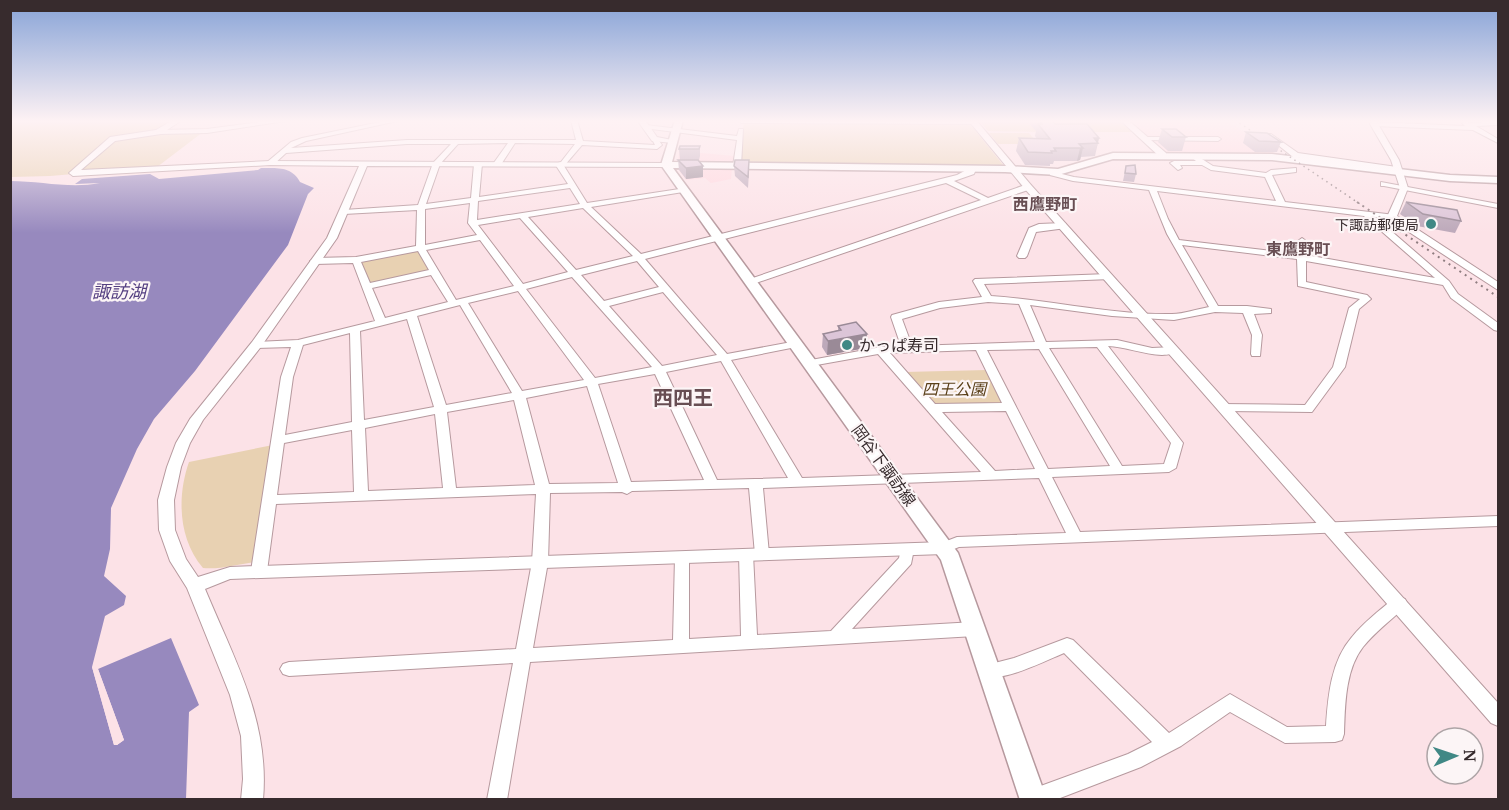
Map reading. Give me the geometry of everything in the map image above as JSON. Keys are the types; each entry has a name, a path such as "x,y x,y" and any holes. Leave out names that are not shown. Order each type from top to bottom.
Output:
{"main road":[{"path":"668,158 666,165 972,169 1053,173 1101,158"},
{"path":"1287,158 1450,178 1498,180"},
{"name":"岡谷下諏訪線","path":"666,165 750,282 812,363 951,558 1034,799"}],"street":[{"path":"90,158 73,173 270,163 666,165"},
{"path":"270,163 277,158"},
{"path":"442,158 437,163 421,207 420,248 432,272 457,302 519,395 543,489 540,562 497,800"},
{"path":"497,164 501,158"},
{"path":"561,164 567,158"},
{"path":"737,166 738,158"},
{"path":"1003,158 1498,717"},
{"path":"1197,158 1211,168 1268,175 1271,172 1293,170"},
{"path":"1315,158 1397,170"},
{"path":"1392,217 1404,188 1394,158"},
{"path":"252,800 254,779 251,736 240,696 195,586 178,561 167,530 166,500 183,443 197,419 256,345 332,238 365,163"},
{"path":"1178,168 1174,163 1207,163"},
{"path":"478,164 472,223 591,381 627,489"},
{"path":"561,164 571,186 585,206 638,256 724,357 798,483"},
{"path":"256,345 298,343 947,180 971,172 972,169"},
{"path":"1053,173 1073,179 1392,217 1498,287"},
{"path":"1268,175 1282,204"},
{"path":"947,180 988,201"},
{"path":"1384,184 1498,206"},
{"path":"344,212 421,207 571,186"},
{"path":"750,282 1028,187"},
{"path":"1152,188 1156,208 1177,242 1186,263 1199,276 1215,309"},
{"path":"472,223 683,190"},
{"path":"1366,214 1446,284 1454,296 1498,328"},
{"path":"522,215 659,369 713,485"},
{"path":"1022,256 1032,230 1039,227 1063,226"},
{"path":"315,261 356,260 482,237"},
{"path":"1264,240 1268,254"},
{"path":"1177,242 1300,257 1446,284"},
{"path":"1224,407 1308,409 1339,367 1354,308 1366,299 1301,284 1302,242"},
{"path":"356,260 381,322"},
{"path":"366,287 432,272"},
{"path":"988,299 978,281 1108,277"},
{"path":"602,305 666,288"},
{"path":"908,349 896,317 939,305 988,299 1023,301 1144,316 1174,317 1215,309 1267,311"},
{"path":"1023,301 1041,345 1119,471"},
{"path":"1247,309 1257,335 1256,354"},
{"path":"411,314 441,409 450,494"},
{"path":"356,328 361,497"},
{"path":"259,571 276,440 287,376 298,343"},
{"path":"269,500 543,489 756,485 1169,468 1177,443 1100,343"},
{"path":"812,363 881,351 908,349 1117,343 1152,351 1174,350"},
{"path":"276,440 797,344"},
{"path":"981,347 1074,536"},
{"path":"881,351 992,476"},
{"path":"933,408 1009,407"},
{"path":"749,642 756,485"},
{"path":"195,586 210,578 230,573 259,571 944,548 957,542 1074,536 1498,521"},
{"path":"836,637 906,560 907,549"},
{"path":"681,646 682,557"},
{"path":"1034,799 1134,761 1167,744 1230,702 1285,735 1335,734 1336,704 1342,674 1355,644 1399,603"},
{"path":"289,669 975,630"},
{"path":"989,671 1015,665 1067,645 1167,744"}],"shaded area":[{"path":"678,158 734,158 733,164 678,162"},
{"path":"684,168 732,169 731,179 711,183 705,178 686,180 679,171"}],"green space":[{"path":"11,158 169,158 157,167 11,177"},
{"path":"740,158 997,158 1004,166 739,164"},
{"path":"419,251 431,271 370,284 359,262"},
{"name":"四王公園","path":"987,370 1004,404 934,407 904,372"},
{"path":"273,445 258,562 203,568 189,544 182,517 183,489 189,462"}],"water":[{"name":"諏訪湖","path":"278,168 288,171 293,173 300,182 314,188 308,194 288,245 195,371 154,419 137,449 111,508 110,549 104,576 126,596 124,605 105,616 92,667 114,745 117,745 124,740 98,669 171,638 199,705 189,712 186,799 11,799 10,181 89,185 100,183 75,184 82,179 150,174 159,179"}],"pier":[{"path":"92,667 98,669 124,740 117,745 114,745"}],"building":[{"path":"678,160 698,160 703,166 686,168"},
{"path":"735,160 749,160 748,177 734,166"},
{"path":"1135,165 1136,174 1125,173 1126,166"},
{"path":"1406,202 1457,210 1461,221 1423,214"},
{"path":"856,322 867,334 828,341 823,334 841,330 838,326"}],"railway":[{"path":"1291,158 1360,204"},
{"path":"1357,202 1498,297"}],"place":[{"name":"下諏訪郵便局","path":"1431,224"},
{"name":"かっぱ寿司","path":"847,345"}],"district":[{"name":"西鷹野町","path":"1045,204"},
{"name":"東鷹野町","path":"1298,249"},
{"name":"西四王","path":"683,397"}]}
